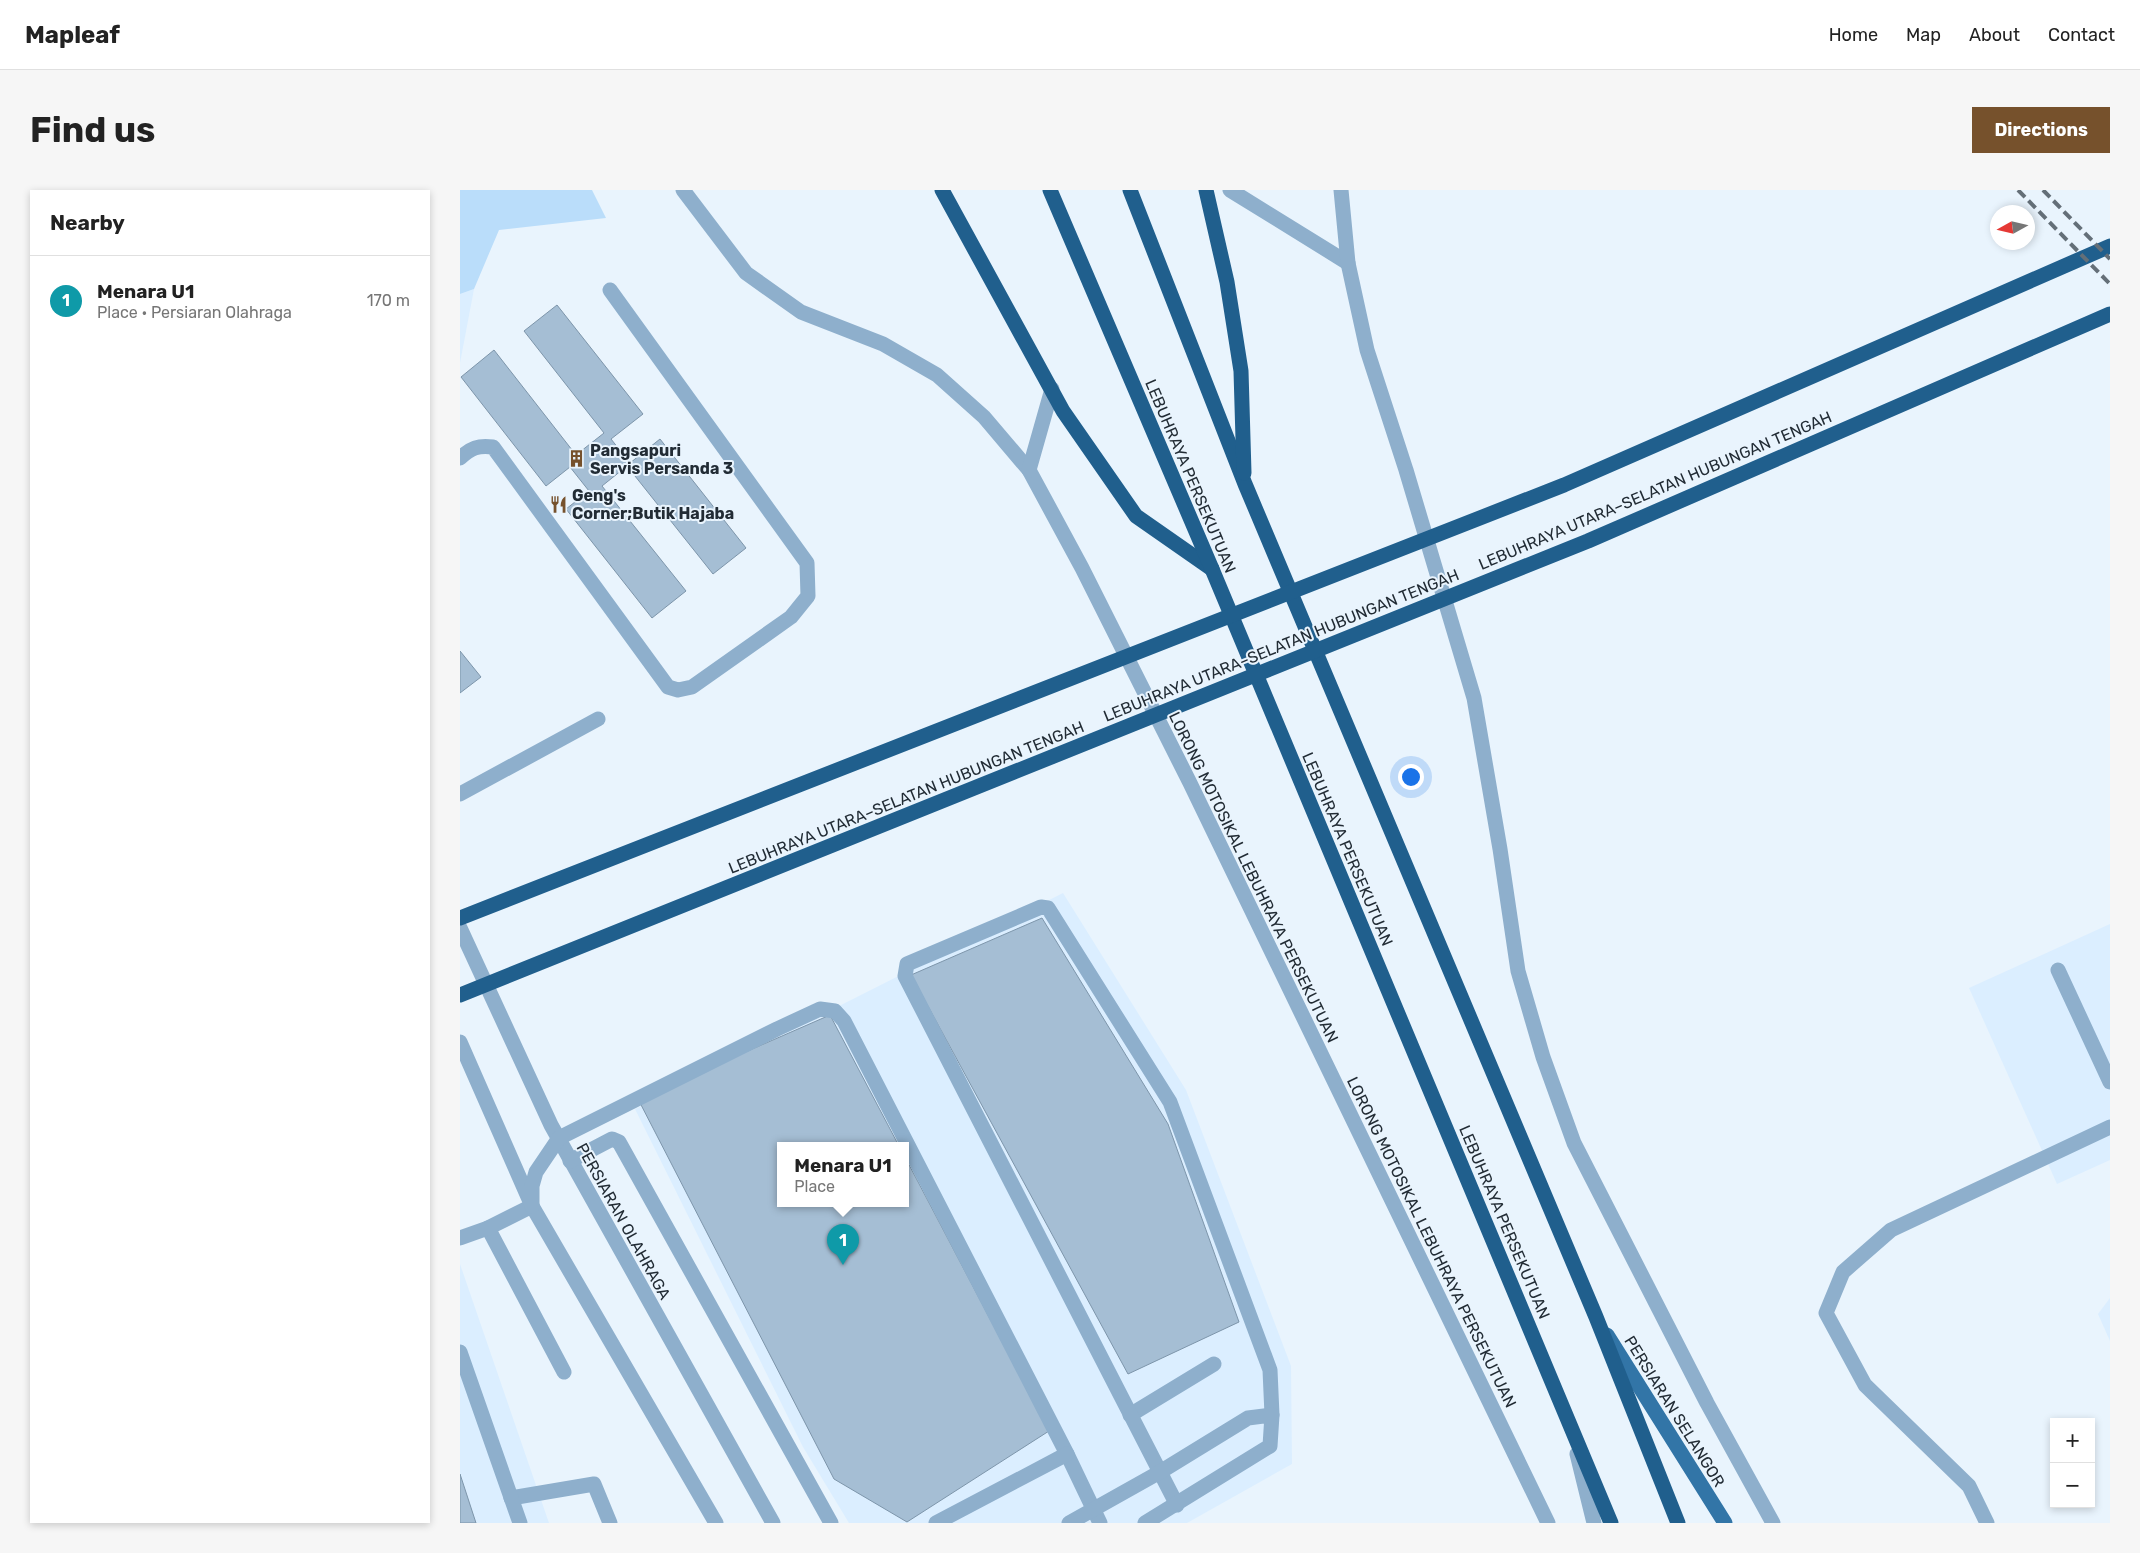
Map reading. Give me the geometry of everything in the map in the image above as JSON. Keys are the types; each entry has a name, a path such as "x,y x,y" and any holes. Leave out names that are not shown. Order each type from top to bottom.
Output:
{"highway":[{"path":"942,190 1063,411 1136,516 1212,569"},
{"name":"LEBUHRAYA PERSEKUTUAN","path":"1050,190 1212,569 1570,1423 1610,1523"},
{"path":"1130,190 1245,484 1596,1317 1678,1523"},
{"path":"1206,190 1228,282 1242,372 1245,484"},
{"path":"460,918 1564,484 2110,246"},
{"name":"LEBUHRAYA UTARA–SELATAN HUBUNGAN TENGAH","path":"460,995 1588,540 2110,314"}],"main road":[{"name":"PERSIARAN SELANGOR","path":"1596,1317 1725,1523"}],"street":[{"name":"LORONG MOTOSIKAL LEBUHRAYA PERSEKUTUAN","path":"683,190 746,272 802,312 883,344 937,375 984,417 1029,470 1082,568 1190,783 1548,1523"},
{"path":"1230,190 1348,263"},
{"path":"1341,190 1348,263 1367,350 1406,470 1474,698 1500,849 1518,971 1543,1057 1574,1143 1689,1368 1773,1523"},
{"path":"460,458 469,450 481,445 493,447 668,687 678,690 692,687 791,617 808,596 807,563 610,290"},
{"path":"1029,470 1052,389"},
{"path":"460,794 598,719"},
{"path":"1145,1523 1177,1505 1270,1446 1272,1415 1270,1370 1170,1102 1048,908 1041,906 907,964 905,976 1177,1505"},
{"name":"PERSIARAN OLAHRAGA","path":"460,928 551,1126 773,1523"},
{"path":"2058,970 2110,1082"},
{"path":"532,1206 532,1186 536,1172 559,1138 777,1029 820,1010 835,1011 844,1021 906,1142"},
{"path":"460,1042 532,1206 716,1523"},
{"path":"1987,1523 1969,1486 1865,1385 1826,1313 1843,1272 1892,1230 2110,1127"},
{"path":"570,1161 612,1139 619,1142 831,1523"},
{"path":"909,1147 1067,1454 1100,1523"},
{"path":"460,1238 488,1228 532,1206"},
{"path":"488,1228 564,1372"},
{"path":"460,1352 520,1523"},
{"path":"1130,1415 1214,1364"},
{"path":"1069,1523 1160,1472 1248,1418 1272,1415"},
{"path":"1570,1423 1594,1523"},
{"path":"936,1523 1067,1454"},
{"path":"511,1498 594,1484 610,1523"}],"shaded area":[{"path":"460,190 592,190 606,218 499,230 474,289 460,294"},
{"path":"474,289 460,363 460,294"},
{"path":"1063,893 1186,1090 1291,1366 1292,1464 1187,1523 849,1523 803,1447 635,1109"},
{"path":"2110,924 2110,1160 2057,1184 1969,988"},
{"path":"460,1264 549,1523 460,1523"},
{"path":"2110,1298 2110,1341 2098,1314"}],"building":[{"name":"Pangsapuri Servis Persanda 3","path":"557,305 643,414 611,439 630,463 660,439 746,548 713,574 627,466 602,486 686,591 652,618 566,509 589,491 570,467 546,486 461,377 494,350 576,455 604,433 524,331"},
{"path":"460,651 481,677 460,693"},
{"path":"1042,918 1168,1124 1239,1322 1128,1374 911,975"},
{"path":"830,1015 897,1142 777,1142 777,1207 909,1207 909,1165 1049,1431 907,1522 834,1479 638,1099"},
{"path":"460,1474 476,1523 460,1523"}],"railway":[{"path":"2018,190 2110,284"},
{"path":"2043,190 2110,259"}],"place":[{"name":"Pangsapuri Servis Persanda 3","path":"576,459"},
{"name":"Geng's Corner;Butik Hajaba","path":"558,504"},
{"name":"Menara U1","path":"843,1265"}]}
